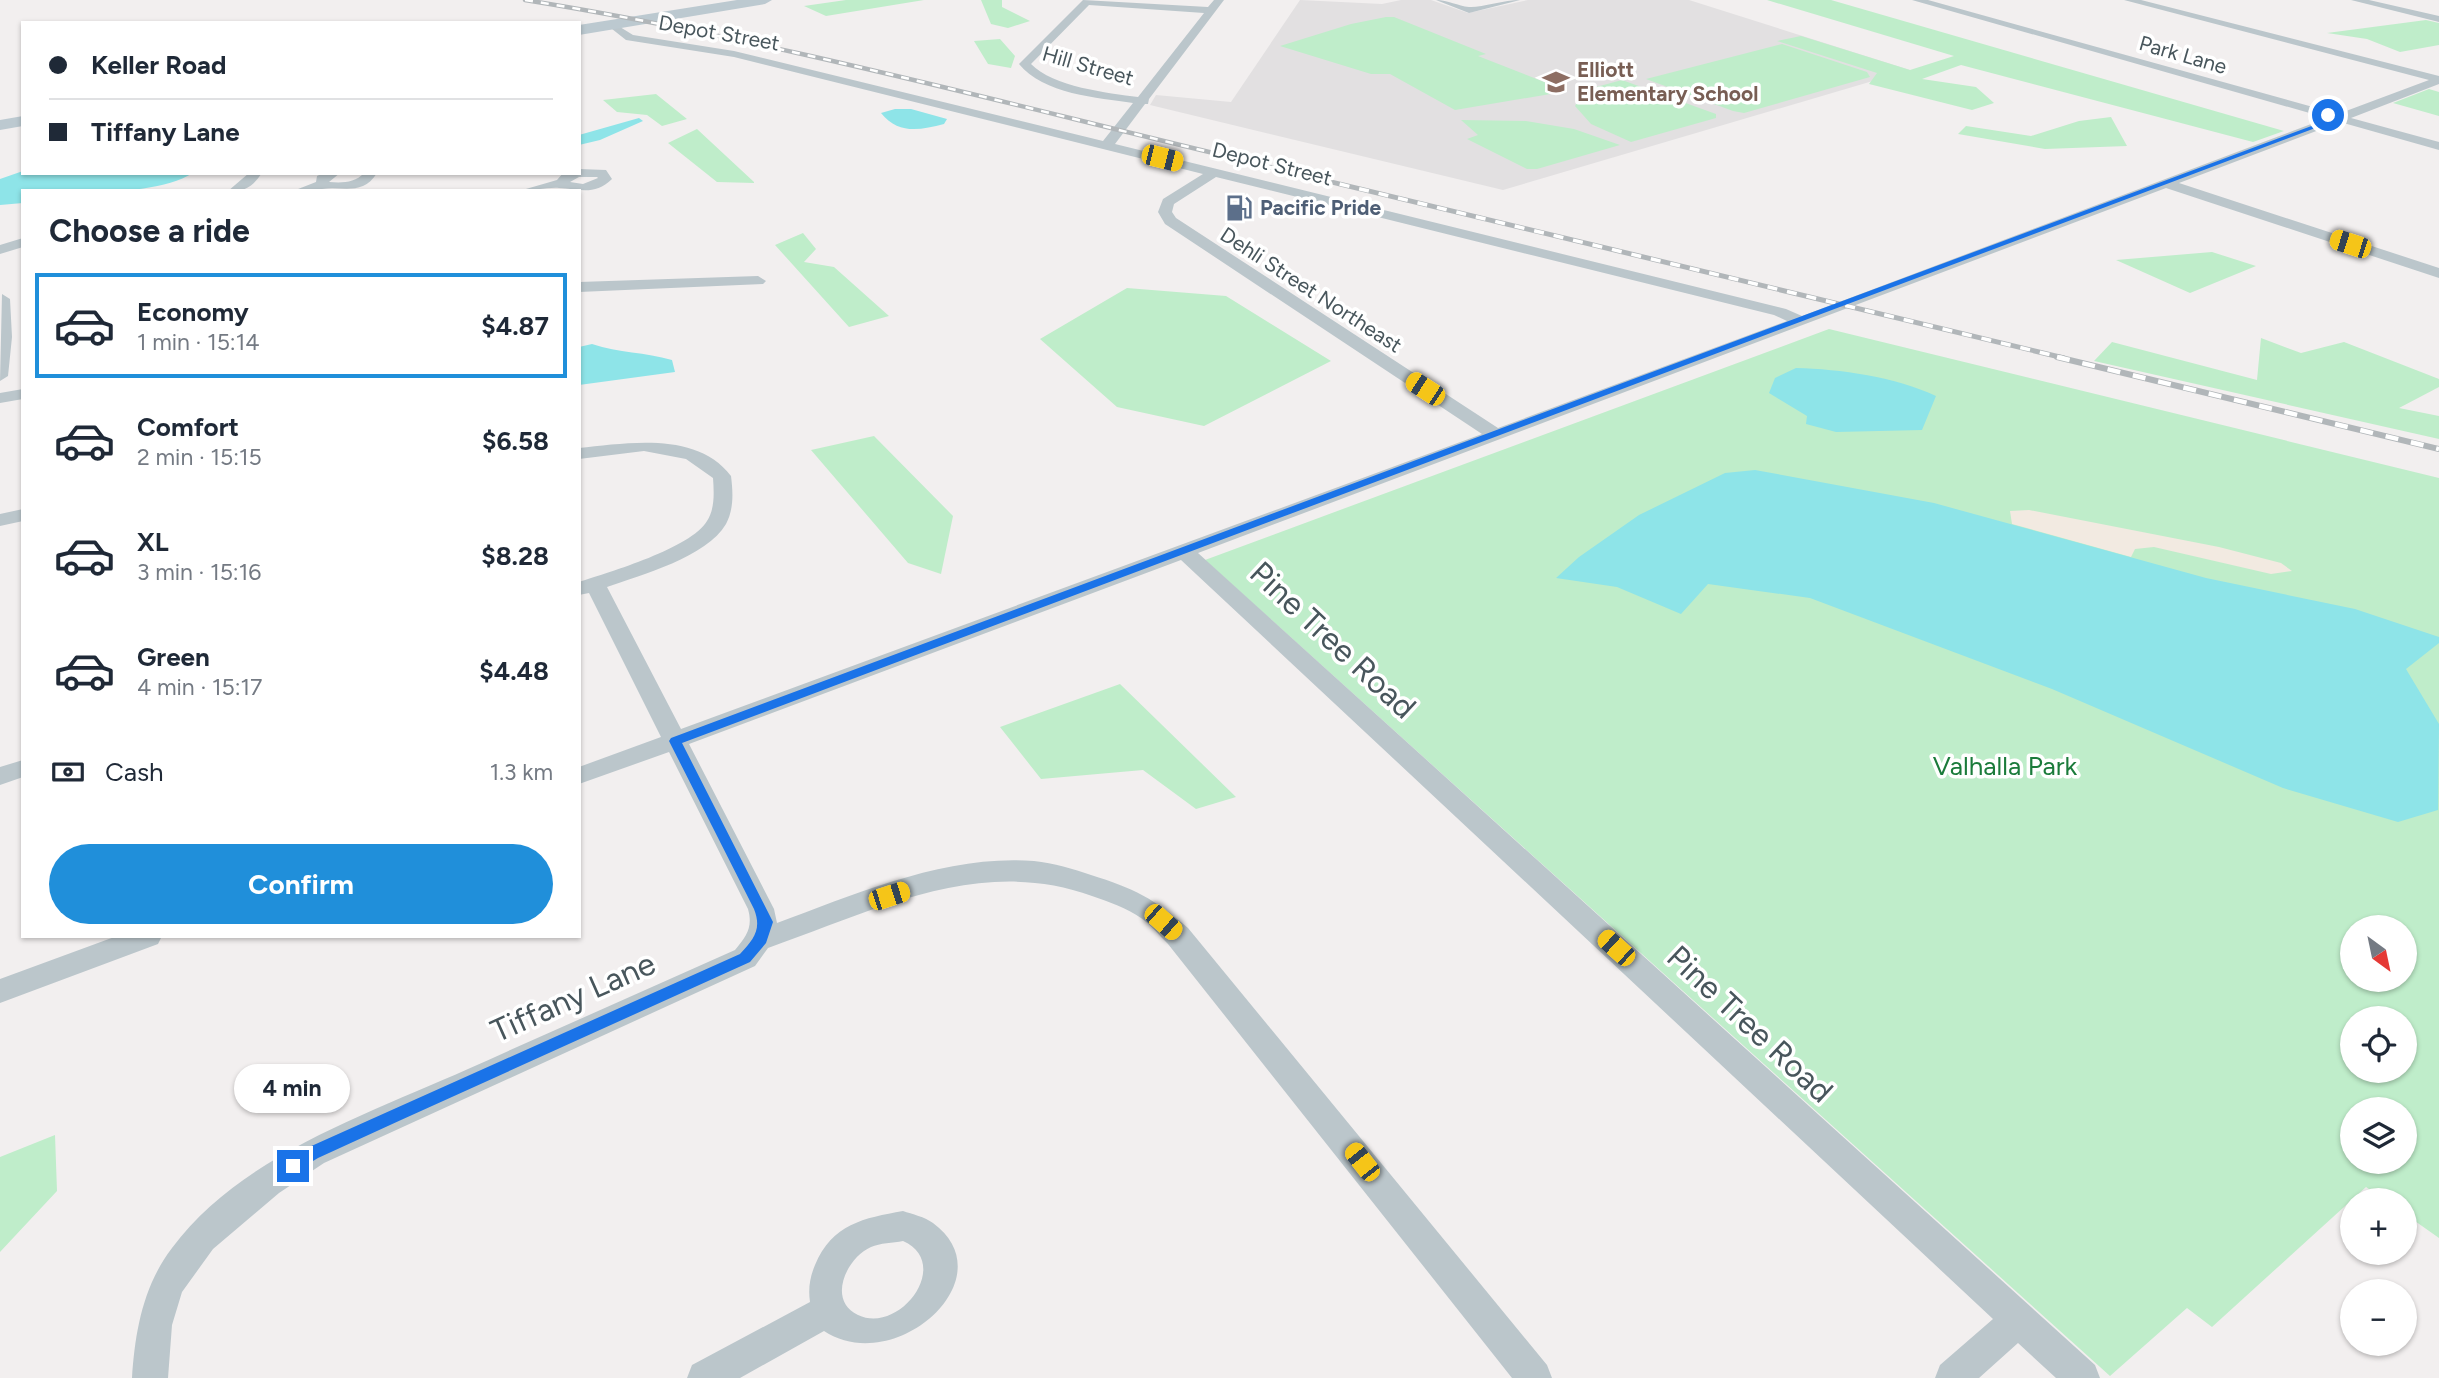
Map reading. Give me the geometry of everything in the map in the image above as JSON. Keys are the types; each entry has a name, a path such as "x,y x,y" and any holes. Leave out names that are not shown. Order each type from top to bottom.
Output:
{"main road":[{"path":"581,30 765,0"},
{"path":"0,125 21,121"}],"street":[{"path":"1108,144 1144,101 1219,0"},
{"path":"1441,0 1469,10 1516,0"},
{"name":"Park Lane","path":"1917,0 2439,146"},
{"path":"2129,0 2439,80"},
{"path":"2356,0 2439,19"},
{"path":"1088,1 1211,10"},
{"name":"Hill Street","path":"1088,1 1025,64 1036,75 1051,80 1099,93 1144,101"},
{"name":"Depot Street","path":"612,24 630,38 712,49 1108,144 1780,312 1800,321"},
{"path":"581,775 2439,80"},
{"name":"Dehli Street Northeast","path":"1215,172 1168,202 1166,212 1170,221 1495,434"},
{"path":"545,189 589,187 606,179 601,173 581,173"},
{"path":"238,189 249,183 255,175"},
{"path":"323,184 323,179 330,175"},
{"path":"307,189 323,184 351,185 365,181 370,175"},
{"path":"2167,184 2439,273"},
{"path":"0,250 21,243"},
{"path":"581,287 758,281"},
{"path":"0,376 4,337 2,299"},
{"path":"4,337 21,333"},
{"path":"0,398 21,394"},
{"path":"581,454 644,446 692,455 722,476 725,501 715,527 681,551 587,586 675,741 761,909 766,922 761,940"},
{"path":"0,520 21,515"},
{"name":"Pine Tree Road","path":"1184,551 2082,1378"},
{"path":"0,776 21,769"},
{"path":"761,940 939,880 982,871 1035,871 1085,884 1147,909 1178,936 1534,1378"},
{"path":"0,991 143,938"},
{"name":"Tiffany Lane","path":"150,1378 159,1306 176,1272 204,1235 254,1192 313,1153 745,958 761,940"},
{"path":"705,1378 830,1309"},
{"path":"1953,1378 2019,1320"}],"shaded area":[{"name":"Elliott Elementary School","path":"1300,0 1382,4 1401,0 1431,0 1468,13 1528,0 1689,0 1910,70 1503,190 1150,105 1156,95 1231,102"}],"green space":[{"path":"846,0 924,0 826,16 804,6"},
{"path":"981,0 1002,0 1002,7 1030,21 1008,28 991,24"},
{"path":"1767,0 1831,0 2284,131 2253,142 1961,65 1922,79 1976,87 1994,103 1972,110 1869,84 1877,73 1777,41 1801,36 1910,70 1954,56"},
{"path":"1394,17 1486,54 1478,56 1562,89 1562,92 1455,110 1390,74 1371,74 1280,46 1351,24"},
{"path":"2426,20 2439,23 2439,45 2400,52 2367,39 2327,33"},
{"path":"1000,39 1015,56 1011,68 988,64 974,41"},
{"path":"1782,44 1867,72 1870,77 1744,113 1646,79"},
{"path":"1622,80 1716,114 1716,118 1631,142 1591,124 1575,106 1585,90"},
{"path":"2429,89 2439,92 2439,116 2393,103"},
{"path":"656,94 687,119 662,126 647,115 617,112 603,100"},
{"path":"2111,117 2127,146 2045,149 1958,134 1966,126 2031,136 2079,121"},
{"path":"1461,120 1526,121 1574,129 1620,145 1537,169 1527,169 1467,139 1478,135"},
{"path":"697,129 754,183 717,182 668,143"},
{"path":"803,233 816,249 804,262 834,267 889,316 849,327 775,245"},
{"path":"2212,252 2256,266 2190,293 2116,260"},
{"path":"1127,288 1226,296 1331,361 1204,426 1117,407 1040,339"},
{"name":"Valhalla Park","path":"1829,329 2439,478 2439,1238 2417,1222 2417,1188 2340,1188 2340,1211 2212,1327 2187,1308 2110,1376 1205,560"},
{"path":"2261,338 2301,353 2344,342 2439,379 2439,387 2399,408 2439,416 2439,439 2094,361 2112,342 2257,380"},
{"path":"874,436 953,516 941,574 908,563 811,450"},
{"path":"1120,684 1236,797 1196,809 1143,770 1041,779 1000,727"},
{"path":"55,1135 57,1191 0,1252 0,1157"}],"sand":[{"path":"2029,510 2219,547 2281,563 2292,571 2271,574 2154,547 2135,549 2131,557 2012,524 2010,511"}],"water":[{"path":"895,109 911,109 947,119 944,124 927,128 903,128 881,113"},
{"path":"639,118 643,121 600,140 581,145 581,134"},
{"path":"21,172 21,175 189,175 176,181 140,189 21,189 21,203 0,205 0,179"},
{"path":"592,344 672,360 675,372 581,385 581,347"},
{"path":"1796,368 1867,375 1936,396 1922,430 1836,432 1806,424 1807,416 1769,393 1775,378"},
{"path":"1755,470 1934,503 2206,578 2355,609 2439,637 2439,643 2406,669 2439,724 2438,810 2398,822 2283,788 2052,689 1810,598 1708,584 1681,614 1617,587 1556,578 1579,557 1639,515 1725,473"}],"railway":[{"path":"525,0 614,15 791,52 1230,157"},
{"path":"1223,156 2064,358"},
{"path":"2057,357 2439,449"}],"place":[{"name":"Elliott Elementary School","path":"1556,82"},
{"name":"Pacific Pride","path":"1239,208"}],"route":[{"path":"293,1166 313,1153 745,958 761,940 766,922 675,741 1846,305 2339,118 2328,115"}]}
